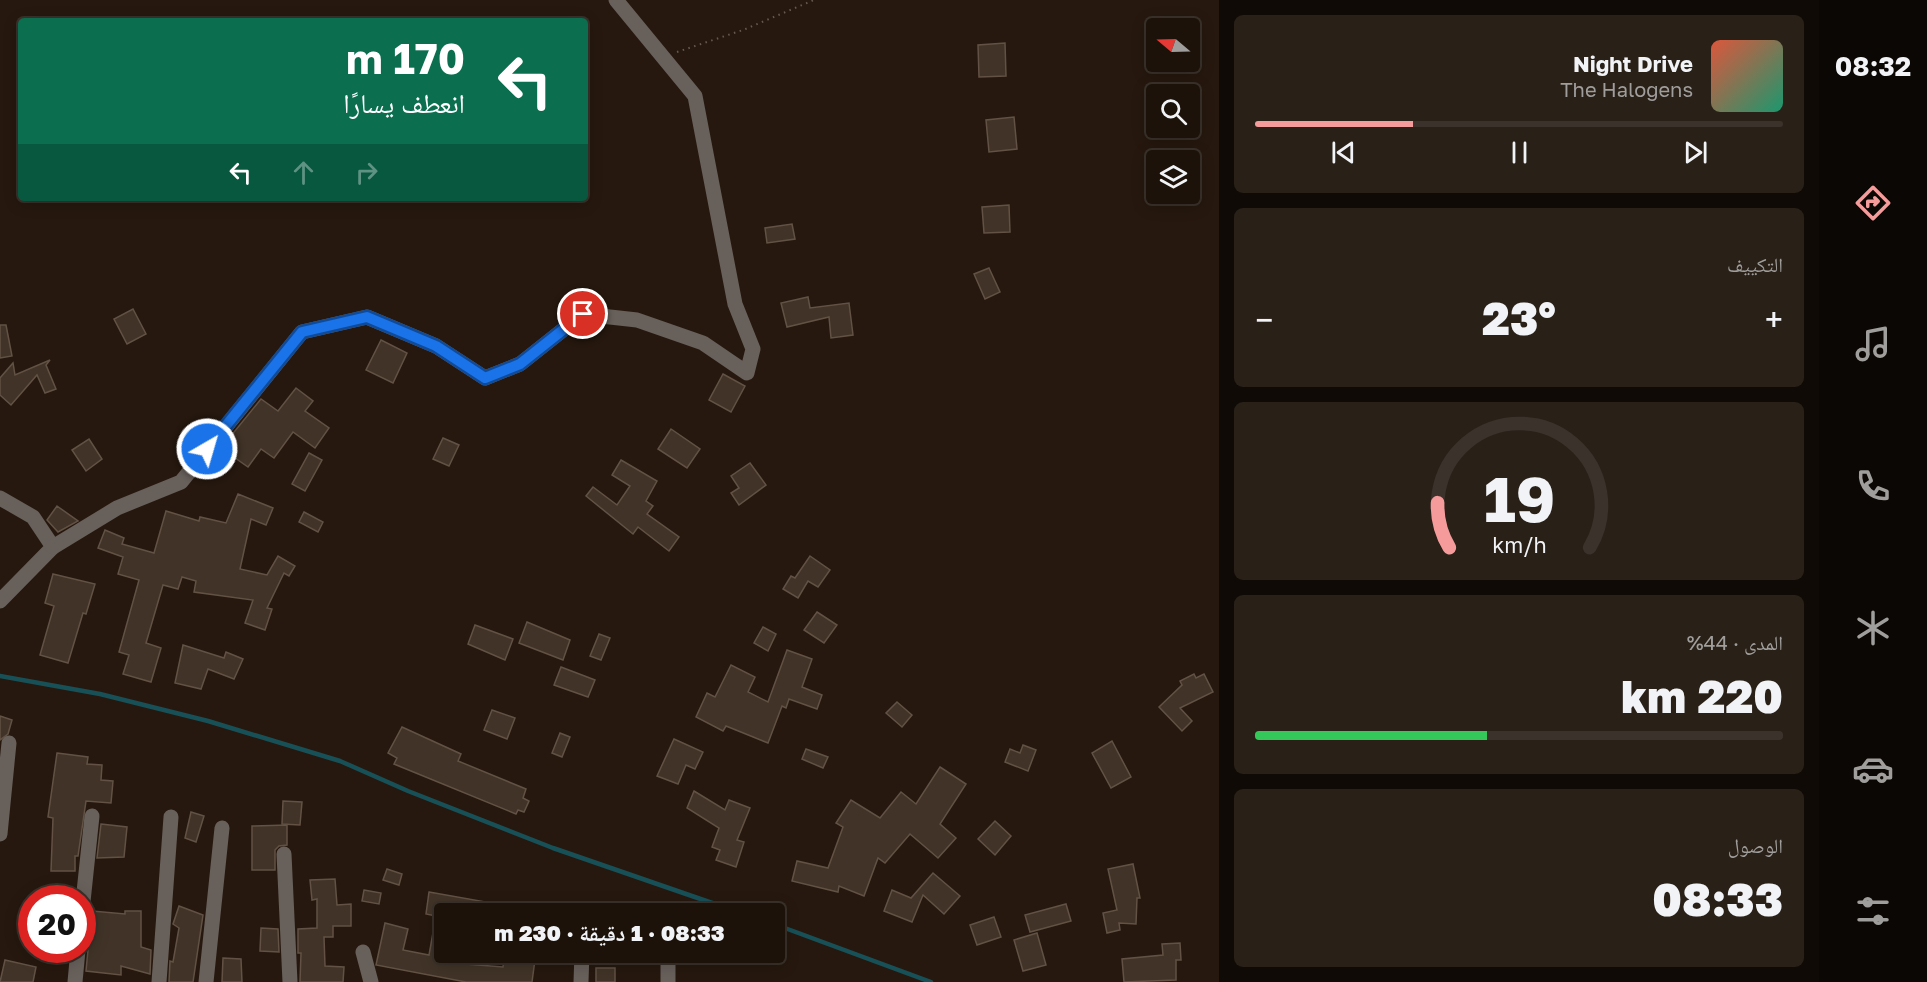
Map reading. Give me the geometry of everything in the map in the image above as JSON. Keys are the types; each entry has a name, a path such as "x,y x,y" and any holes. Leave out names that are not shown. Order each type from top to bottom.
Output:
{"street":[{"path":"0,601 54,547 117,508 181,482 302,332 367,317 436,346 485,378 520,364 583,314 637,320 703,343 747,373 753,349 735,304 696,96 616,0"},
{"path":"0,498 33,517 54,547"},
{"path":"0,834 9,743"},
{"path":"85,885 92,816"},
{"path":"159,982 171,817"},
{"path":"206,982 222,828"},
{"path":"284,855 290,982"},
{"path":"363,952 370,982"},
{"path":"75,982 77,963"},
{"path":"581,982 582,963"},
{"path":"668,963 668,982"}],"path":[{"path":"663,56 743,30 814,0"}],"building":[{"path":"1005,43 1006,76 979,77 978,45"},
{"path":"1014,117 1017,149 989,152 986,120"},
{"path":"1009,205 1010,232 984,233 982,207"},
{"path":"792,224 795,239 767,243 765,228"},
{"path":"989,268 1000,292 985,299 974,274"},
{"path":"808,297 810,308 849,303 853,335 831,338 829,317 787,327 781,303"},
{"path":"133,309 146,334 127,344 114,319"},
{"path":"0,325 6,325 12,356 0,358"},
{"path":"381,340 407,353 393,383 366,370"},
{"path":"50,360 46,365 56,389 45,393 37,375 11,405 0,395 0,378 13,363 15,375"},
{"path":"723,374 745,386 731,412 709,400"},
{"path":"296,388 313,401 305,411 329,428 315,448 293,432 274,458 261,449 248,467 221,448 261,399 278,411"},
{"path":"671,429 700,449 687,468 658,449"},
{"path":"443,438 459,445 449,466 433,459"},
{"path":"89,439 102,459 86,471 72,450"},
{"path":"309,453 322,460 305,491 292,484"},
{"path":"621,460 657,481 646,501 653,506 647,514 679,537 669,551 638,527 633,534 586,496 593,487 617,505 630,486 612,475"},
{"path":"750,463 766,485 739,505 731,493 739,488 731,476"},
{"path":"238,494 273,508 266,525 251,519 240,569 267,575 278,556 295,566 289,576 284,573 267,608 272,609 265,630 245,623 253,600 194,592 196,581 182,577 178,589 163,585 146,643 161,648 151,682 123,674 129,655 119,652 139,580 118,574 123,557 98,548 105,530 124,538 122,544 154,553 166,511 199,521 200,517 226,523"},
{"path":"57,506 78,521 58,532 47,520"},
{"path":"304,512 323,522 318,532 299,522"},
{"path":"810,556 830,570 818,587 808,581 798,598 783,589 791,576 795,578"},
{"path":"53,574 95,584 86,614 83,613 68,663 40,655 54,606 45,603"},
{"path":"817,612 837,625 824,643 804,630"},
{"path":"527,622 570,640 563,660 519,643"},
{"path":"475,625 513,639 505,660 468,644"},
{"path":"763,627 776,634 768,651 754,643"},
{"path":"599,634 610,638 601,660 590,656"},
{"path":"183,645 224,658 226,652 243,659 234,679 208,669 201,689 175,683"},
{"path":"787,650 812,659 802,687 822,695 817,709 789,699 786,708 782,706 768,743 726,726 723,731 696,717 707,693 715,697 731,665 755,677 748,692 768,702"},
{"path":"561,667 595,680 588,697 554,685"},
{"path":"1194,674 1196,678 1204,674 1213,692 1180,708 1192,721 1182,731 1159,707 1182,685 1180,681"},
{"path":"897,702 912,715 902,727 886,713"},
{"path":"492,710 515,718 507,739 484,730"},
{"path":"0,716 12,720 8,734 0,740"},
{"path":"402,727 461,754 458,761 526,789 523,798 529,801 524,812 518,810 516,814 394,764 397,758 388,753"},
{"path":"560,733 570,737 562,757 552,753"},
{"path":"674,739 703,752 695,769 686,765 678,784 657,776"},
{"path":"1112,741 1131,777 1111,788 1092,753"},
{"path":"1023,745 1036,750 1028,771 1005,762 1010,749 1020,753"},
{"path":"806,749 828,757 823,768 802,759"},
{"path":"57,753 88,757 87,764 102,765 101,780 113,781 111,803 86,801 78,856 75,856 75,871 51,871 53,818 48,817"},
{"path":"940,767 966,784 940,824 956,838 938,858 910,834 885,863 878,858 864,896 839,886 838,892 792,881 797,861 828,868 843,827 836,823 851,800 880,818 901,792 916,804"},
{"path":"694,791 725,810 729,800 750,808 737,840 744,842 736,867 716,860 720,850 712,847 719,828 687,808"},
{"path":"283,801 302,802 300,825 282,824"},
{"path":"191,812 204,816 196,842 185,838"},
{"path":"995,821 1011,836 995,855 978,839"},
{"path":"101,824 127,827 124,857 97,858"},
{"path":"287,825 287,845 279,846 275,850 275,870 252,870 252,826"},
{"path":"1133,864 1140,898 1137,898 1136,924 1119,923 1120,930 1107,933 1103,913 1117,910 1108,869"},
{"path":"387,869 402,874 399,885 383,880"},
{"path":"933,873 960,896 944,914 923,895 912,922 884,911 892,890 911,898"},
{"path":"335,879 337,905 351,904 351,926 333,926 333,937 324,937 325,966 344,967 343,982 300,982 301,953 298,953 298,929 317,928 317,899 312,900 310,880"},
{"path":"364,890 381,893 379,904 362,901"},
{"path":"429,892 486,902 434,903 434,916 426,914"},
{"path":"1066,904 1071,921 1030,932 1025,915"},
{"path":"179,906 203,915 193,982 169,982 170,961 173,962 179,928 173,924"},
{"path":"96,911 125,914 125,911 141,911 141,947 151,950 150,974 121,966 121,975 86,971 87,963 96,963"},
{"path":"994,917 1001,937 977,945 970,925"},
{"path":"385,923 408,929 403,950 429,955 434,927 434,963 503,967 504,963 535,963 532,982 466,982 376,965"},
{"path":"261,928 278,929 279,952 260,951"},
{"path":"1037,933 1046,965 1023,971 1014,940"},
{"path":"1180,943 1181,960 1176,960 1176,980 1124,982 1122,959 1163,955 1162,944"},
{"path":"223,958 241,959 242,982 222,982"},
{"path":"5,960 36,967 33,982 0,982"},
{"path":"596,968 615,968 615,982 596,982"}],"waterway":[{"path":"0,676 100,694 208,721 340,761 408,791 553,848 712,903"},
{"path":"785,928 931,982"}],"route":[{"path":"207,449 302,332 367,317 436,346 485,378 520,364 583,314"}]}
